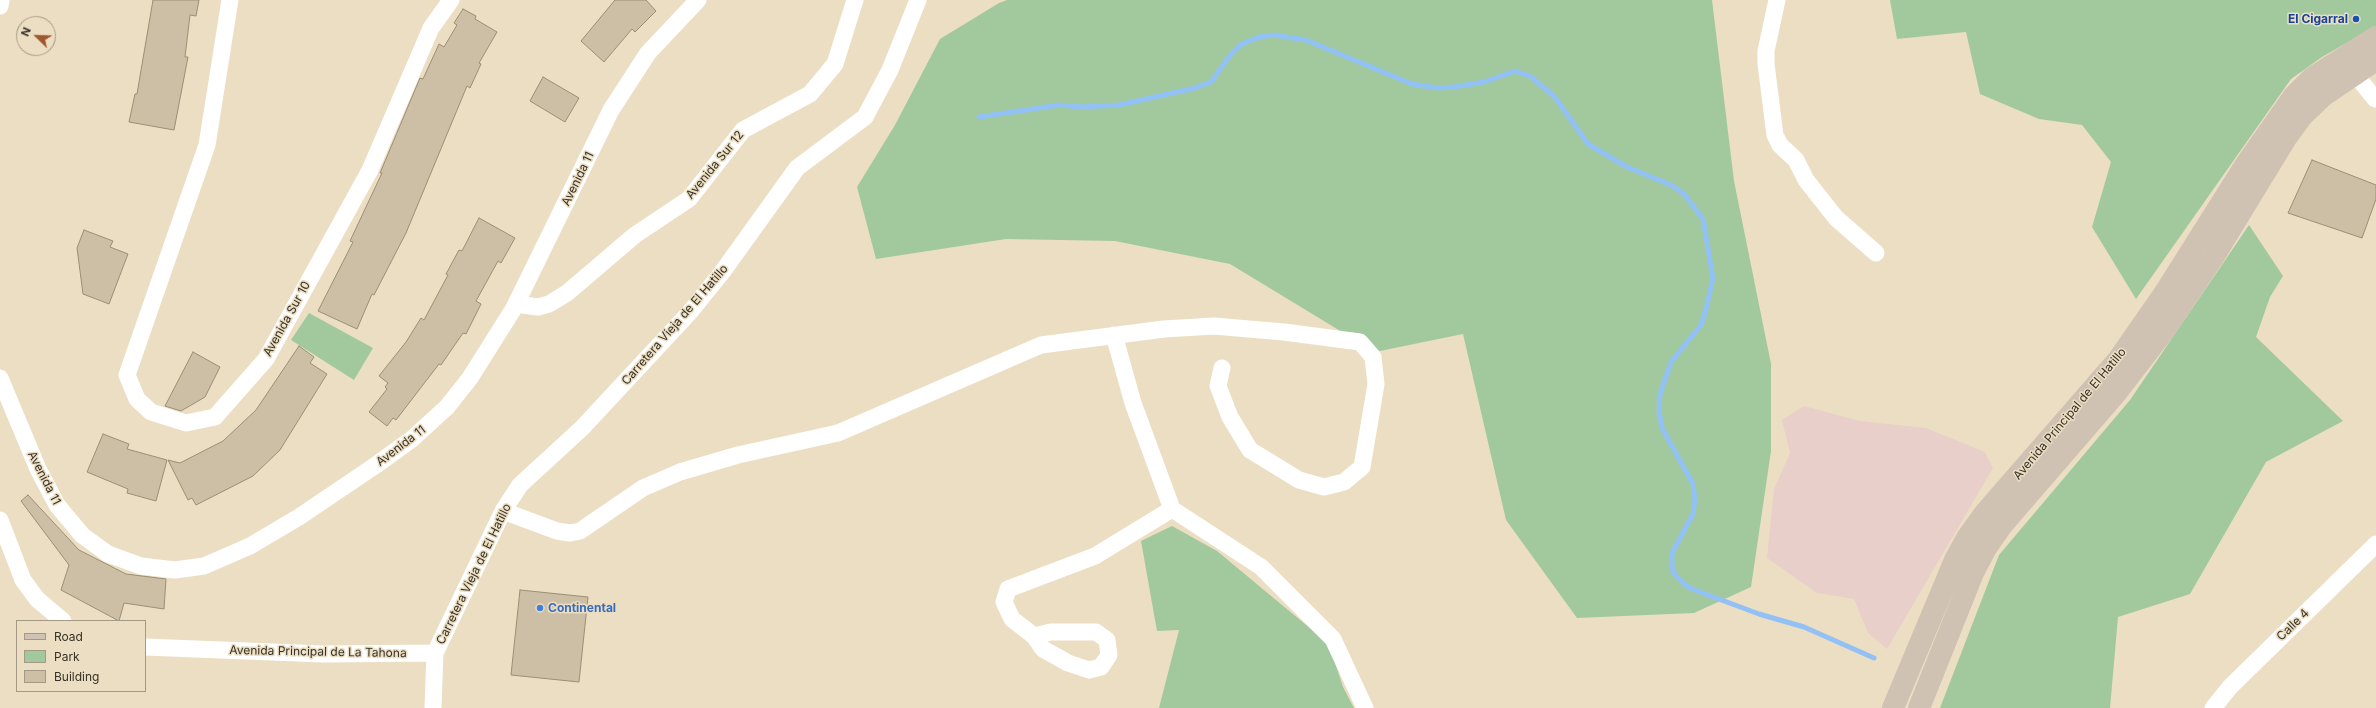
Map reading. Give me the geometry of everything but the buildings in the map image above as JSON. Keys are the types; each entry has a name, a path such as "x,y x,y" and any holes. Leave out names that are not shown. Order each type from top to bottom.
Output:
{"main road":[{"name":"Avenida Principal de El Hatillo","path":"1893,708 1955,560 1967,538 1985,513 2118,360 2164,294 2246,164 2294,96 2312,78 2376,37"},
{"name":"Avenida Principal de El Hatillo","path":"1919,708 1973,573 1986,548 2002,525 2116,393 2166,328 2214,256 2286,138 2302,116 2323,96 2376,60"}],"street":[{"path":"0,6 2,0"},
{"name":"Avenida Sur 10","path":"230,0 207,144 127,375 137,399 151,412 186,423 215,417 266,359 370,170 431,28 451,0"},
{"name":"Avenida 11","path":"0,378 41,475 57,504 82,535 108,554 141,566 175,570 204,566 250,546 299,517 412,439 447,407 470,378 516,304 611,110 648,53 698,0"},
{"name":"Avenida Sur 12","path":"516,304 538,307 549,304 567,292 635,235 689,199 743,130 810,94 835,64 854,0"},
{"name":"Carretera Vieja de El Hatillo","path":"435,653 503,511 525,480 582,428 690,312 723,272 797,168 865,117 890,70 918,0"},
{"path":"1777,0 1766,51 1766,64 1774,135 1780,145 1796,160 1806,180 1836,218 1876,253"},
{"path":"2355,74 2375,99"},
{"path":"503,511 557,531 570,533 580,531 643,488 680,472 738,455 838,433 1040,345 1164,329 1214,326 1284,332 1360,342 1373,358 1376,384 1362,467 1344,482 1324,487 1299,480 1250,450 1230,417 1218,386 1222,368"},
{"path":"1114,335 1133,403 1172,509 1261,567 1333,639 1365,708"},
{"path":"1034,636 1012,619 1004,602 1008,589 1095,556 1172,509"},
{"path":"0,520 23,580 37,598 62,620"},
{"name":"Calle 4","path":"2213,708 2230,687 2376,544"},
{"name":"Avenida Principal de La Tahona","path":"146,647 323,654 435,653"},
{"path":"433,708 435,653"}],"shaded area":[{"path":"1804,406 1860,421 1926,428 1985,452 1993,468 1887,649 1868,633 1854,599 1817,593 1767,558 1774,489 1790,453 1782,420"}],"green space":[{"path":"1007,0 1712,0 1734,181 1771,364 1771,451 1751,587 1694,613 1577,618 1506,520 1463,334 1375,352 1230,264 1115,241 1006,239 876,259 857,187 895,125 940,39 999,3"},
{"path":"1890,0 2376,0 2376,26 2322,57 2291,79 2136,299 2092,227 2111,162 2082,125 2039,119 1980,94 1966,32 1897,39"},
{"path":"2249,225 2283,276 2270,297 2256,337 2343,421 2266,462 2190,594 2118,617 2110,708 1940,708 1999,555 2130,400"},
{"path":"309,313 373,348 354,380 291,340"},
{"path":"1172,526 1217,551 1329,644 1343,687 1354,708 1159,708 1179,630 1157,631 1141,541"}],"waterway":[{"path":"979,117 1059,105 1082,107 1119,105 1195,88 1211,82 1231,54 1242,44 1259,37 1274,35 1306,40 1412,84 1438,88 1453,87 1484,82 1515,71 1530,76 1554,96 1588,144 1627,167 1671,185 1684,194 1703,219 1713,278 1706,309 1701,325 1671,362 1660,394 1659,412 1662,428 1693,484 1695,499 1693,514 1672,553 1672,569 1676,576 1688,587 1700,592 1759,614 1804,627 1874,658"}],"place":[{"name":"El Cigarral","path":"2356,19"},
{"name":"Continental","path":"540,608"}]}
